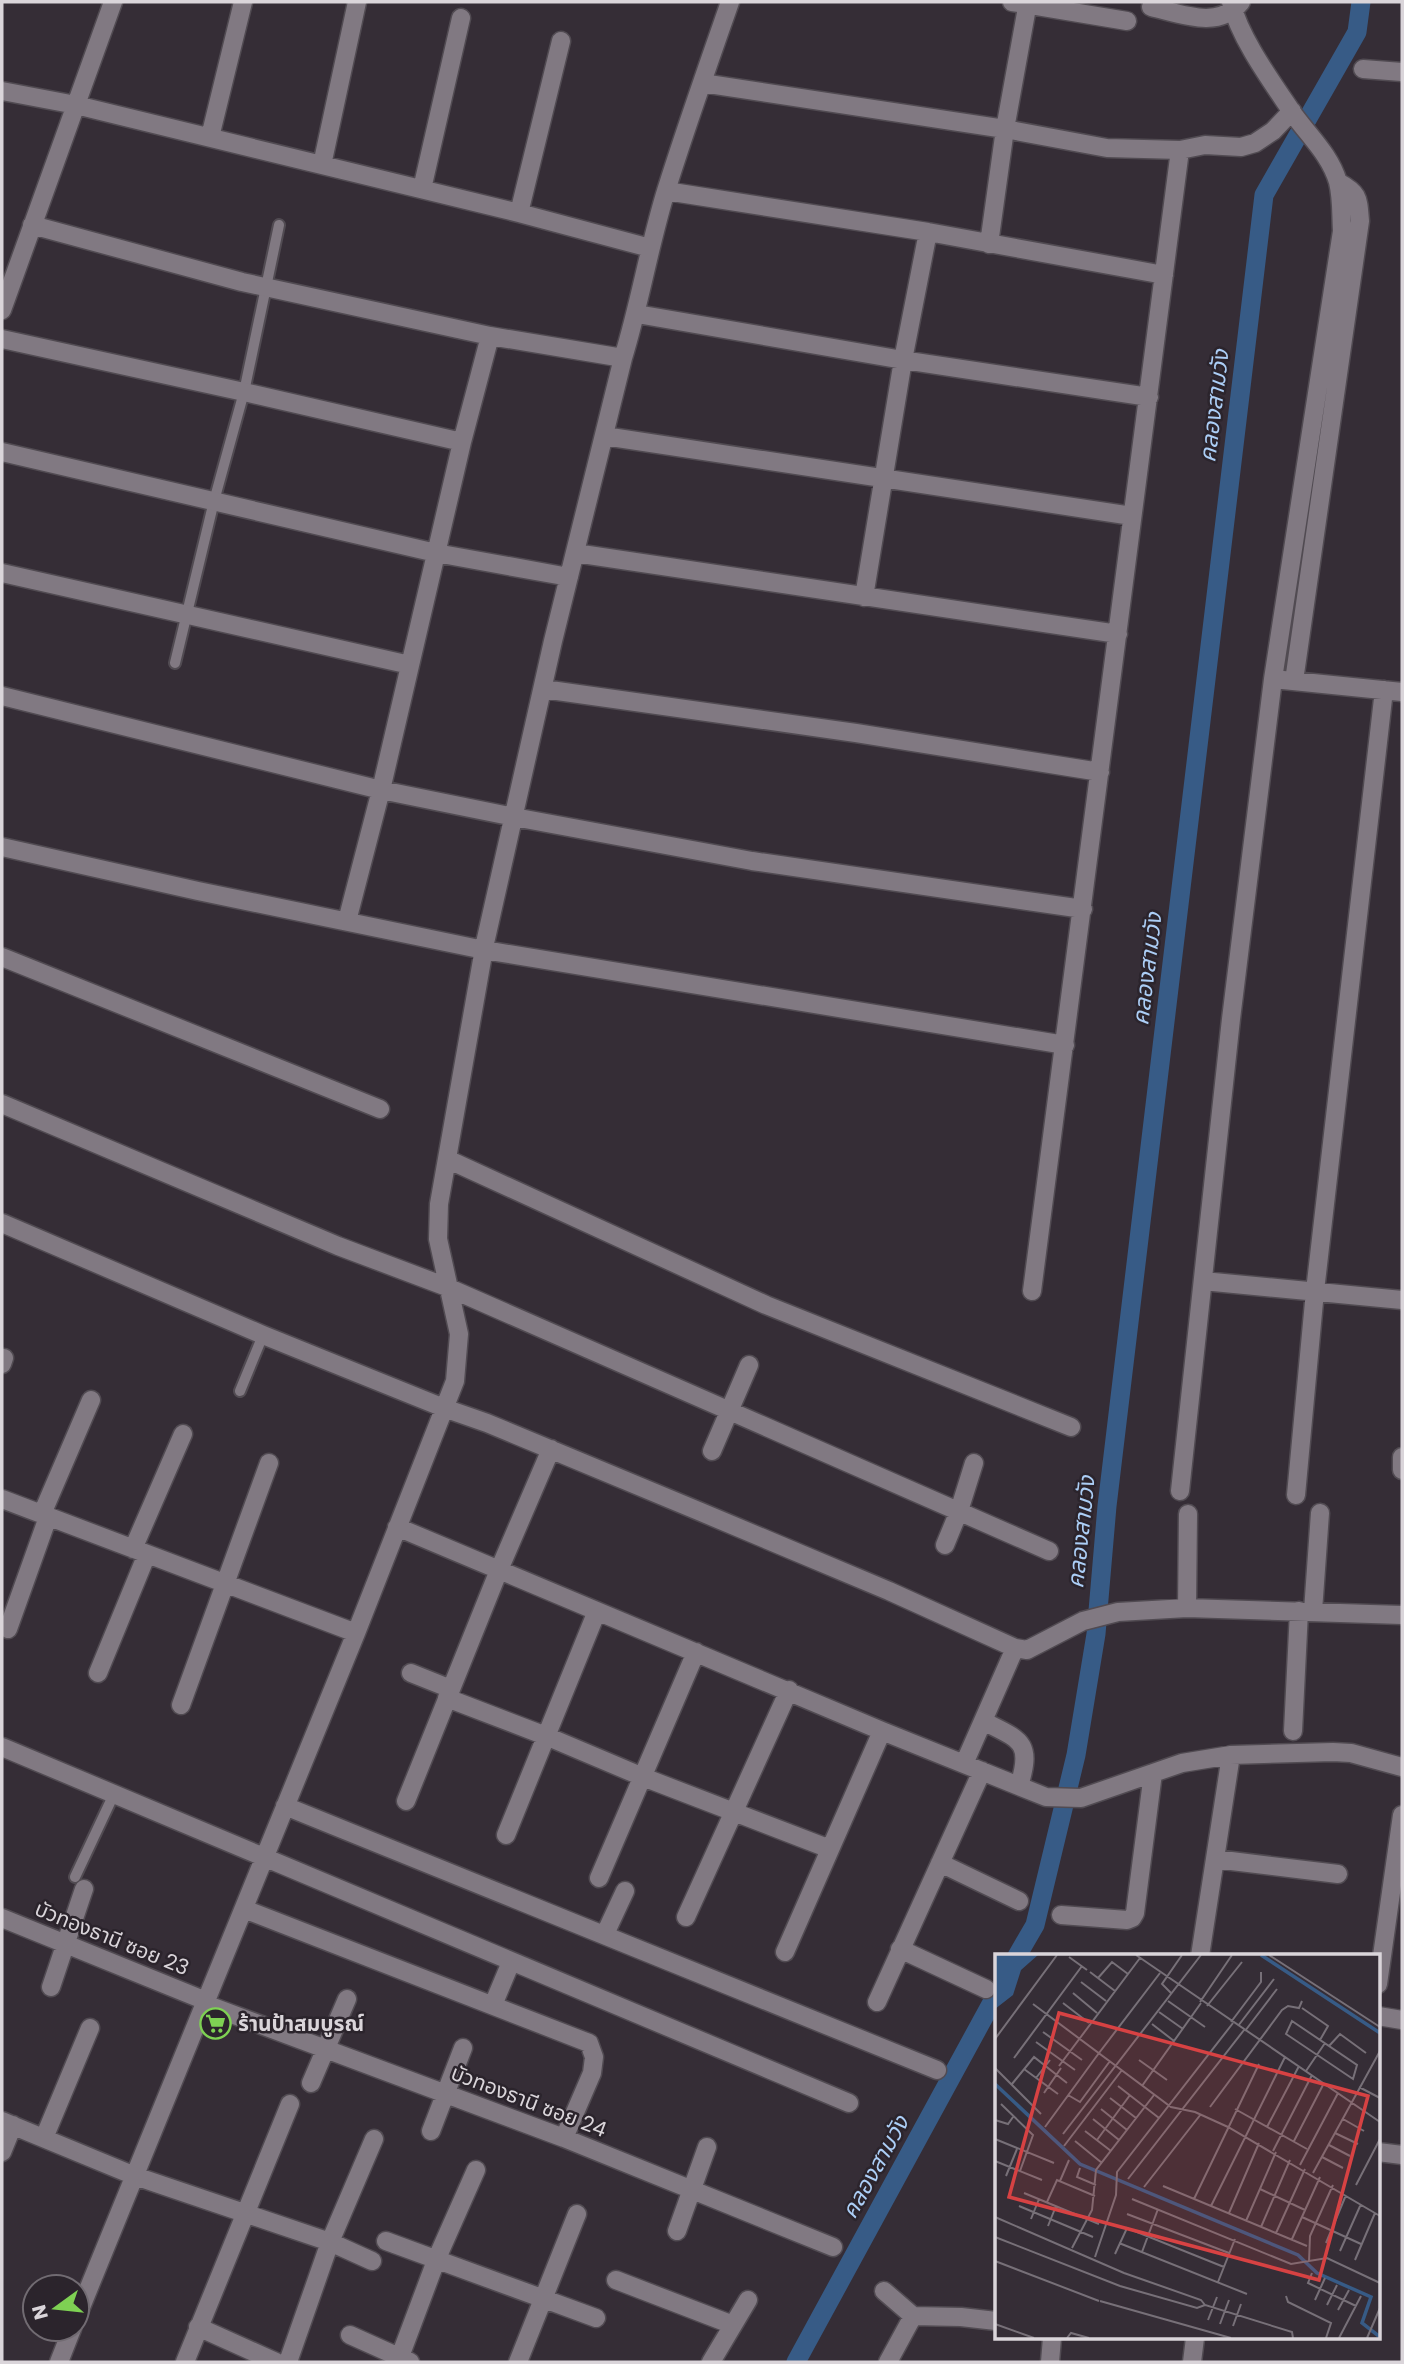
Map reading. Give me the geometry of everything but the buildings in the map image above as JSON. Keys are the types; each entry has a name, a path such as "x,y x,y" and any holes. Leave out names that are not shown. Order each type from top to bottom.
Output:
{"street":[{"path":"2,310 113,2"},
{"path":"210,137 243,2"},
{"path":"322,165 357,2"},
{"path":"91,2283 356,1633 455,1381 459,1334 438,1238 439,1204 484,950 569,577 623,358 637,314 650,248 666,191 730,2"},
{"path":"989,244 1023,2 1127,21"},
{"path":"1151,7 1188,16 1217,19 1236,5 1242,33 1293,113 1320,146 1338,182 1342,231 1273,679 1231,1019 1180,1491"},
{"path":"422,189 461,19"},
{"path":"520,213 561,41"},
{"path":"1363,69 1402,72"},
{"path":"702,83 1005,129 1107,148 1180,150 1205,145 1247,146 1273,131 1293,113"},
{"path":"2,90 210,137 520,213 650,248"},
{"path":"1032,1291 1180,150"},
{"path":"1294,681 1360,221 1357,197 1352,189 1338,182"},
{"path":"666,191 928,232 1164,275"},
{"path":"32,226 265,288 490,336 623,358"},
{"path":"864,597 903,360 928,232"},
{"path":"637,314 903,360 1149,397"},
{"path":"347,921 490,336"},
{"path":"2,339 462,442"},
{"path":"604,436 1132,516"},
{"path":"2,452 436,553 569,577"},
{"path":"575,553 1118,634"},
{"path":"2,573 410,665"},
{"path":"1273,679 1402,692"},
{"path":"543,689 842,731 1100,772"},
{"path":"1296,1495 1315,1291 1384,691"},
{"path":"2,696 381,790 514,817 752,861 1083,909"},
{"path":"2,847 484,950 1065,1045"},
{"path":"2,957 380,1109"},
{"path":"2,1104 338,1246 447,1287 1049,1551"},
{"path":"447,1159 766,1305 1071,1427"},
{"path":"2,1223 263,1335 487,1423 889,1591 1015,1648 1027,1650 1083,1621 1118,1612 1187,1608 1402,1615"},
{"path":"1203,1281 1402,1300"},
{"path":"712,1451 749,1365"},
{"path":"8,1629 45,1515 91,1400"},
{"path":"99,1673 183,1434"},
{"path":"406,1801 499,1570 551,1450"},
{"path":"1402,1457 1402,1470"},
{"path":"181,1705 269,1463"},
{"path":"945,1545 974,1463"},
{"path":"2,1499 223,1585 356,1633"},
{"path":"1293,1731 1320,1513"},
{"path":"1187,1608 1188,1514"},
{"path":"397,1527 1046,1797 1081,1798 1182,1763 1231,1755 1342,1752 1402,1767"},
{"path":"506,1835 597,1611"},
{"path":"964,1764 1015,1648"},
{"path":"599,1878 696,1652"},
{"path":"411,1673 449,1693 643,1777 830,1849"},
{"path":"687,1917 789,1690"},
{"path":"983,1721 1018,1740 1025,1753 1025,1766 1019,1786"},
{"path":"785,1952 882,1731"},
{"path":"2,1748 849,2103"},
{"path":"1200,1954 1231,1755"},
{"path":"877,2001 982,1771"},
{"path":"1061,1915 1127,1920 1132,1918 1135,1913 1153,1773"},
{"path":"285,1806 937,2070"},
{"path":"1380,1970 1402,1815"},
{"path":"1215,1859 1338,1874"},
{"path":"940,1863 1019,1901"},
{"path":"51,1987 80,1883"},
{"path":"605,1934 625,1891"},
{"path":"244,1909 589,2043 594,2057 592,2073 564,2138"},
{"name":"บัวทองธานี ซอย 23","path":"2,1918 205,2002"},
{"path":"900,1949 986,1989"},
{"path":"493,2005 511,1962"},
{"path":"311,2083 347,1999"},
{"name":"บัวทองธานี ซอย 24","path":"205,2002 564,2138 833,2247"},
{"path":"1380,2016 1402,2020"},
{"path":"44,2138 90,2028"},
{"path":"431,2131 463,2048"},
{"path":"185,2362 290,2104"},
{"path":"2,2152 7,2123 135,2176 330,2242 372,2261"},
{"path":"289,2362 330,2242 373,2139"},
{"path":"677,2231 707,2147"},
{"path":"1380,2152 1402,2155"},
{"path":"350,2335 403,2361 437,2258 476,2170"},
{"path":"518,2362 577,2214"},
{"path":"386,2241 596,2318"},
{"path":"616,2280 733,2325"},
{"path":"884,2291 913,2316 995,2321"},
{"path":"711,2362 748,2300"},
{"path":"887,2362 913,2316"},
{"path":"198,2327 276,2362"},
{"path":"1050,2362 1052,2340"},
{"path":"1192,2362 1195,2340"},
{"path":"59,2362 66,2343"}],"lane":[{"path":"175,663 214,501 244,392 279,225"},
{"path":"240,1391 263,1335"},
{"path":"80,1883 114,1794"}],"waterway":[{"name":"คลองสามวัง","path":"1018,1954 1035,1925 1076,1755 1096,1634 1107,1506 1264,195 1357,32 1361,2"},
{"name":"คลองสามวัง","path":"796,2362 995,1997"}],"place":[{"name":"ร้านป้าสมบูรณ์","path":"215,2023"}]}
